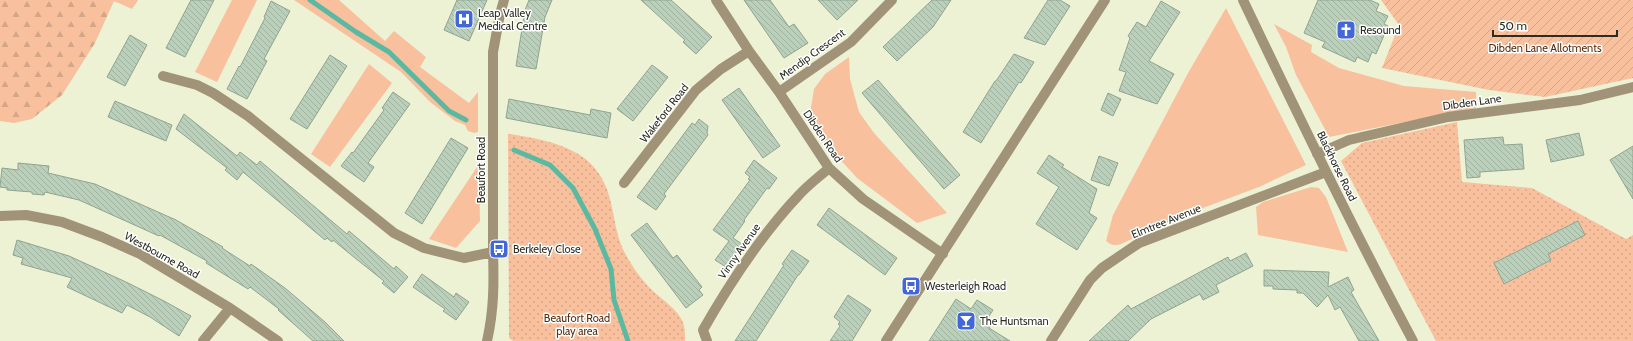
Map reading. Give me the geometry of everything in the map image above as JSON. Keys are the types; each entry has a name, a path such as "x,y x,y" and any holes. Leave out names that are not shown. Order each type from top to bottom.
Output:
{"street":[{"name":"Beaufort Road","path":"488,341 493,316 494,282 493,52 504,0"},
{"name":"Dibden Road","path":"716,0 829,168 863,199 942,254"},
{"name":"Mendip Crescent","path":"779,92 851,42 892,0"},
{"path":"886,341 1105,0"},
{"name":"Blackhorse Road","path":"1243,0 1369,259 1413,341"},
{"name":"Wakeford Road","path":"624,183 696,90 721,69 749,51"},
{"path":"163,76 197,85 243,112 394,233 424,248 464,258 493,252"},
{"name":"Dibden Lane","path":"1317,154 1349,140 1448,117 1580,100 1633,87"},
{"name":"Vinny Avenue","path":"707,341 703,330 720,299 757,243 800,194 829,168"},
{"name":"Elmtree Avenue","path":"1051,341 1090,280 1102,268 1139,243 1326,172"},
{"name":"Westbourne Road","path":"0,216 26,215 62,222 102,237 140,254 230,308 278,341"},
{"path":"203,341 230,308"}],"green space":[{"path":"0,0 138,0 132,9 114,1 95,43 62,95 32,119 14,123 0,121"},
{"path":"232,0 257,0 217,82 195,72"},
{"path":"294,0 339,0 385,41 394,31 426,57 420,67 469,103 478,92 478,132 474,133 468,131 465,125 455,121 430,102 401,72"},
{"name":"Dibden Lane Allotments","path":"1381,0 1633,0 1633,78 1545,97 1489,90 1382,68 1399,25"},
{"path":"1226,8 1306,165 1259,187 1192,212 1121,244 1114,245 1109,243 1106,241 1113,215 1188,73"},
{"path":"1274,24 1312,45 1311,52 1339,68 1404,86 1476,92 1476,108 1329,137 1296,75 1286,47"},
{"path":"849,57 850,79 859,112 874,133 947,213 917,223 857,178 826,144 810,113 814,89 825,74"},
{"path":"369,64 392,83 330,167 311,154"},
{"path":"1457,122 1462,182 1532,188 1626,239 1633,235 1633,341 1436,341 1341,161 1362,143"},
{"name":"Beaufort Road play area","path":"508,134 540,139 562,146 582,156 599,173 609,196 617,232 626,255 652,290 679,315 684,326 685,341 513,341 509,338"},
{"path":"479,164 480,221 456,248 429,239"},
{"path":"1311,187 1319,188 1326,197 1348,252 1258,235 1256,207 1263,202"}],"building":[{"path":"191,0 214,0 185,57 166,48"},
{"name":"Leap Valley Medical Centre","path":"457,0 487,0 469,41 444,30"},
{"path":"529,0 552,0 545,17 536,69 516,66 525,10"},
{"path":"641,0 671,0 712,37 696,54 683,42 685,40"},
{"path":"744,0 770,0 789,27 794,24 808,43 784,58"},
{"path":"818,0 858,0 837,20"},
{"path":"932,0 951,0 933,27 897,61 883,47"},
{"path":"1048,0 1060,0 1070,6 1045,45 1024,38"},
{"name":"Resound","path":"1318,0 1370,0 1379,4 1376,11 1388,16 1384,24 1388,26 1376,54 1372,52 1368,62 1357,57 1355,62 1322,47 1325,42 1304,33"},
{"path":"271,1 290,11 264,59 267,61 247,99 227,89 265,18 264,17"},
{"path":"1161,1 1180,12 1149,61 1174,74 1157,104 1119,91 1126,72 1119,70 1130,38 1128,36 1137,22 1146,27"},
{"path":"130,35 147,45 125,86 107,77"},
{"path":"1014,54 1034,62 1021,83 1019,82 981,143 963,132"},
{"path":"330,55 347,66 307,129 290,119"},
{"path":"652,65 668,77 633,121 617,109"},
{"path":"878,80 960,175 944,189 862,93"},
{"path":"739,88 780,146 763,158 722,100"},
{"path":"393,92 410,104 368,163 374,167 364,182 341,166 352,152 353,153 384,110 382,108"},
{"path":"1108,93 1121,99 1113,116 1101,110"},
{"path":"509,99 590,115 591,109 611,113 607,138 506,118"},
{"path":"115,101 172,125 166,141 108,117"},
{"path":"184,114 237,156 240,152 257,165 260,161 347,234 349,231 394,269 396,266 408,277 394,293 382,283 384,281 333,240 332,242 327,238 325,240 243,172 237,180 225,170 227,168 176,129"},
{"path":"699,119 708,126 708,135 664,194 666,196 656,210 637,197 692,123 695,125"},
{"path":"1579,133 1584,155 1551,162 1546,140"},
{"path":"1503,137 1504,145 1522,144 1524,169 1480,172 1480,177 1467,178 1464,140"},
{"path":"451,138 468,148 422,224 405,213"},
{"path":"1633,146 1633,199 1610,160"},
{"path":"1049,155 1064,165 1062,167 1097,189 1089,213 1097,218 1077,250 1036,224 1059,187 1037,173"},
{"path":"1099,156 1118,163 1109,186 1091,180"},
{"path":"754,160 777,178 769,189 767,188 733,238 742,244 726,267 715,260 729,241 713,230 750,180 748,179 750,177 745,173"},
{"path":"18,163 49,166 48,173 95,184 176,220 223,247 222,248 250,266 251,264 285,288 325,322 344,341 313,341 278,310 279,309 250,287 248,289 206,263 207,261 160,235 159,236 79,200 45,192 44,195 32,194 32,192 7,190 7,188 0,187 2,168 18,170"},
{"path":"829,208 897,258 885,275 817,225"},
{"path":"1578,221 1585,235 1548,254 1551,260 1504,284 1494,263"},
{"path":"647,223 673,258 677,255 702,287 699,290 703,295 686,308 631,235"},
{"path":"17,240 69,256 126,282 191,316 179,336 150,317 127,305 122,313 67,287 72,278 21,264 23,258 13,255"},
{"path":"792,250 809,261 798,275 756,341 735,341 784,265 782,264"},
{"path":"1246,253 1253,266 1216,285 1219,292 1203,300 1200,294 1151,319 1128,341 1089,341 1128,305 1131,309 1228,257 1230,261"},
{"path":"1264,270 1329,272 1328,287 1348,277 1354,290 1351,292 1379,341 1359,341 1340,307 1335,310 1328,295 1317,307 1303,293 1297,293 1297,290 1273,289 1273,286 1264,286"},
{"path":"422,274 454,297 456,293 469,302 456,320 443,311 445,309 413,287"},
{"path":"848,295 871,310 852,341 830,341 840,326 838,324 840,322 834,317"},
{"name":"The Huntsman","path":"956,299 971,309 977,300 993,310 987,319 993,322 989,328 1010,341 929,341"}],"waterway":[{"path":"310,0 356,32 389,52 449,111 466,120"},
{"path":"514,150 550,165 573,188 595,229 611,269 614,300 628,341"}],"place":[{"name":"Leap Valley Medical Centre","path":"464,19"},
{"name":"Resound","path":"1346,30"},
{"name":"Berkeley Close","path":"499,249"},
{"name":"Westerleigh Road","path":"911,286"},
{"name":"The Huntsman","path":"966,321"}]}
